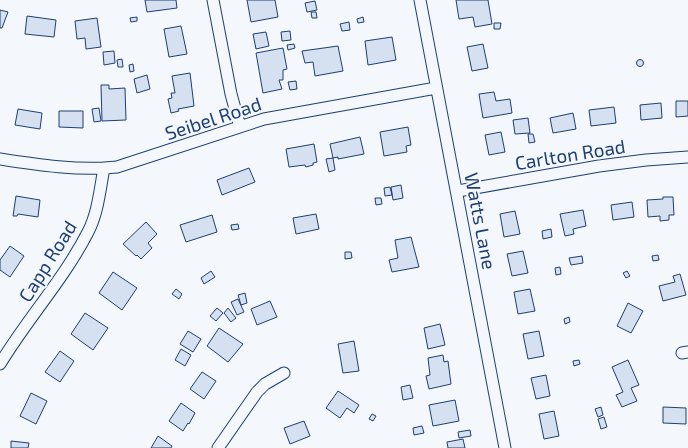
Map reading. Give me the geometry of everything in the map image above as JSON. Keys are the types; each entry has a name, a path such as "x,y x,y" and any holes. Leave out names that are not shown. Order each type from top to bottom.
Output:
{"street":[{"path":"213,0 231,94 240,127"},
{"name":"Watts Lane","path":"420,0 458,191 475,283 479,317 505,448"},
{"name":"Seibel Road","path":"0,159 56,166 104,168 126,164 264,119 436,88"},
{"name":"Carlton Road","path":"458,191 599,166 688,157"},
{"name":"Capp Road","path":"0,364 73,258 89,231 104,168"},
{"path":"218,448 257,392 265,384 284,373"}],"building":[{"path":"145,0 176,0 177,8 147,12"},
{"path":"247,0 275,0 278,17 251,22"},
{"path":"456,0 488,0 492,24 475,27 473,17 459,19"},
{"path":"315,1 317,10 307,12 305,3"},
{"path":"0,10 8,12 2,28 0,28"},
{"path":"311,12 316,12 317,18 312,18"},
{"path":"27,16 56,20 54,37 25,34"},
{"path":"137,17 137,21 131,22 130,18"},
{"path":"363,17 364,22 358,23 357,19"},
{"path":"97,18 101,47 86,49 85,38 77,39 75,21"},
{"path":"349,22 350,30 342,31 340,24"},
{"path":"494,23 501,23 500,29 494,29"},
{"path":"181,26 187,54 169,57 164,29"},
{"path":"290,31 291,40 282,41 281,32"},
{"path":"266,32 269,46 256,49 253,34"},
{"path":"392,37 396,60 368,65 365,41"},
{"path":"294,44 295,48 288,50 287,45"},
{"path":"483,44 488,68 472,71 467,47"},
{"path":"338,46 343,71 315,76 313,62 305,63 302,51"},
{"path":"283,48 287,69 283,70 283,80 279,80 282,89 263,93 256,53"},
{"path":"114,51 115,63 104,65 103,52"},
{"path":"122,59 123,67 118,67 117,60"},
{"path":"640,59 644,63 640,67 636,63"},
{"path":"133,64 134,71 130,72 129,65"},
{"path":"190,73 194,106 178,109 179,111 171,113 168,99 172,98 171,93 175,93 172,76"},
{"path":"147,75 150,89 137,93 134,79"},
{"path":"296,81 297,89 290,90 288,82"},
{"path":"101,85 109,85 109,89 125,88 126,120 102,121"},
{"path":"494,92 496,101 510,99 512,113 483,118 479,94"},
{"path":"676,101 688,101 688,116 676,117"},
{"path":"661,103 662,118 641,120 640,105"},
{"path":"614,107 616,123 591,126 589,110"},
{"path":"99,108 101,121 94,122 92,109"},
{"path":"18,109 42,113 40,129 15,125"},
{"path":"59,111 83,111 83,128 59,127"},
{"path":"573,113 576,129 553,133 550,118"},
{"path":"528,118 530,133 515,134 513,120"},
{"path":"408,127 411,145 406,146 407,152 384,156 380,132"},
{"path":"501,132 505,152 489,155 485,135"},
{"path":"528,134 533,134 535,142 529,143"},
{"path":"360,137 364,154 338,159 338,157 333,158 330,144"},
{"path":"314,144 317,162 306,167 305,165 289,167 286,149"},
{"path":"333,158 335,170 329,172 326,159"},
{"path":"249,168 255,182 222,195 217,180"},
{"path":"401,185 403,198 393,200 391,187"},
{"path":"390,187 392,195 385,196 384,188"},
{"path":"16,196 40,200 38,217 18,214 13,216"},
{"path":"663,197 673,197 674,215 669,215 669,220 660,221 660,216 648,217 647,200 663,199"},
{"path":"375,198 381,198 382,204 376,205"},
{"path":"632,202 634,217 613,220 611,205"},
{"path":"583,210 586,226 573,229 574,234 565,236 560,214"},
{"path":"515,211 520,234 504,237 500,214"},
{"path":"316,214 319,229 296,234 293,218"},
{"path":"212,215 217,232 186,242 180,225"},
{"path":"146,222 157,234 148,243 152,248 141,259 123,244"},
{"path":"238,224 239,229 232,230 231,225"},
{"path":"551,229 552,237 543,239 542,231"},
{"path":"411,237 419,267 392,272 389,260 398,258 395,240"},
{"path":"10,246 24,256 10,277 0,270 0,260"},
{"path":"523,251 528,273 512,276 507,254"},
{"path":"345,252 351,252 352,258 345,259"},
{"path":"658,255 659,260 653,261 652,256"},
{"path":"582,256 583,263 571,265 569,258"},
{"path":"560,267 561,274 556,275 555,268"},
{"path":"211,271 215,277 204,284 201,278"},
{"path":"627,271 630,276 626,278 623,273"},
{"path":"113,272 137,288 122,310 99,293"},
{"path":"680,274 686,295 663,301 659,286 675,282 673,276"},
{"path":"176,289 182,294 179,299 172,294"},
{"path":"530,289 535,311 518,314 514,292"},
{"path":"245,293 247,303 241,305 238,295"},
{"path":"238,299 244,312 237,315 231,302"},
{"path":"270,301 277,317 257,325 251,309"},
{"path":"628,303 643,311 631,333 617,326"},
{"path":"217,308 223,313 216,321 210,316"},
{"path":"228,308 236,318 231,322 224,313"},
{"path":"85,313 108,328 93,350 71,334"},
{"path":"569,317 570,322 565,324 564,319"},
{"path":"440,324 445,345 428,349 424,328"},
{"path":"219,328 243,344 228,362 207,346"},
{"path":"188,331 201,339 193,352 180,344"},
{"path":"539,331 544,356 528,359 523,334"},
{"path":"354,341 359,371 343,373 338,344"},
{"path":"181,349 191,355 185,366 175,360"},
{"path":"60,351 74,361 60,382 45,372"},
{"path":"443,355 444,362 448,361 451,384 429,389 426,376 430,375 428,358"},
{"path":"579,360 580,364 574,366 573,361"},
{"path":"628,360 639,385 631,388 637,401 622,407 616,395 623,392 612,367"},
{"path":"202,372 216,381 204,399 190,389"},
{"path":"546,375 550,396 536,399 531,378"},
{"path":"410,385 413,398 403,400 401,387"},
{"path":"338,391 359,405 354,413 347,408 340,418 326,408"},
{"path":"31,393 47,401 36,424 20,416"},
{"path":"455,400 459,421 433,426 429,405"},
{"path":"181,403 195,413 183,431 169,421"},
{"path":"601,407 603,415 598,417 595,409"},
{"path":"663,407 686,408 686,424 663,423"},
{"path":"554,411 559,436 544,439 539,414"},
{"path":"372,414 376,416 373,421 369,419"},
{"path":"604,417 607,427 601,429 598,419"},
{"path":"304,421 310,436 290,444 284,428"},
{"path":"422,426 424,433 414,435 413,428"},
{"path":"470,430 471,436 459,438 458,432"},
{"path":"158,436 172,446 171,448 151,448"},
{"path":"463,439 465,448 448,448 447,442"},
{"path":"11,441 29,443 28,448 11,448"}]}
